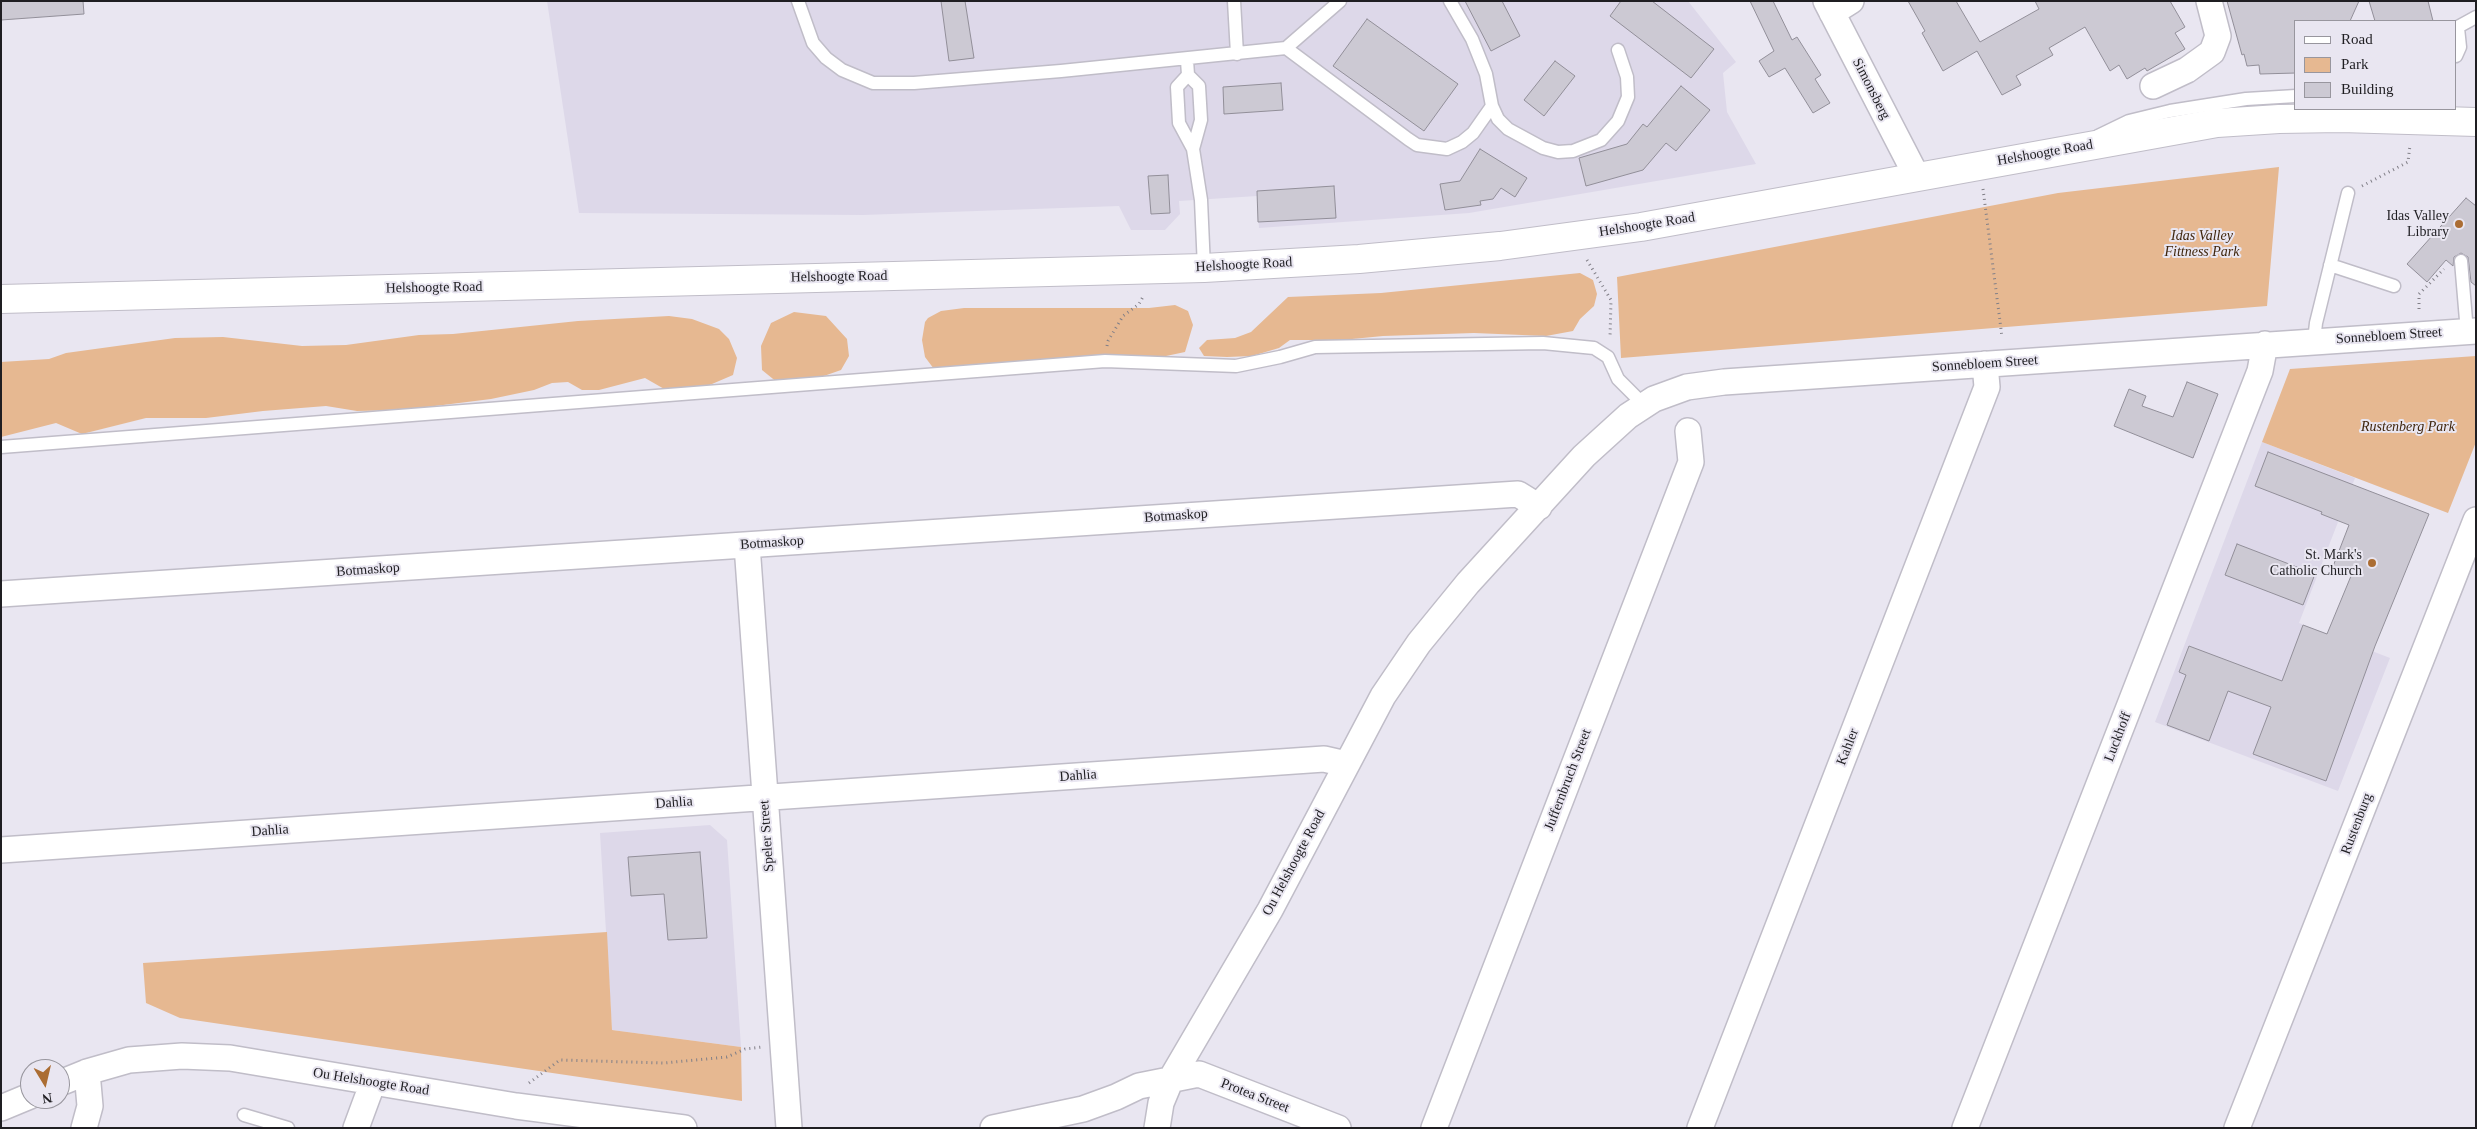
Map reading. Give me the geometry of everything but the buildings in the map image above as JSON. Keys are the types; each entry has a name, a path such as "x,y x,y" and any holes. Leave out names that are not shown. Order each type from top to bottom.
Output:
{"main road":[{"name":"Helshoogte Road","path":"1,299 1204,268 1359,259 1500,246 1642,227 2217,123 2279,119 2476,122"}],"street":[{"path":"2153,86 2187,70 2212,52 2218,36 2209,1"},
{"name":"Simonsberg","path":"1836,5 1917,177"},
{"name":"Sonnebloem Street","path":"1539,507 1584,456 1628,416 1654,399 1687,387 1724,382 2471,331"},
{"name":"Luckhoff","path":"1965,1128 2260,371 2265,344"},
{"name":"Kahler","path":"1700,1128 1986,387 1985,364"},
{"name":"Juffernbruch Street","path":"1434,1128 1691,462 1688,431"},
{"name":"Botmaskop","path":"1,594 1518,494 1539,507"},
{"name":"Ou Helshoogte Road","path":"1157,1128 1161,1103 1171,1079 1270,910 1383,696 1419,643 1468,583 1539,507"},
{"name":"Rustenburg","path":"2237,1128 2476,520"},
{"name":"Speler Street","path":"747,545 789,1128"},
{"name":"Dahlia","path":"1,850 1324,759 1346,764"},
{"name":"Ou Helshoogte Road","path":"70,1079 86,1072 130,1060 182,1056 230,1058 622,1124 684,1128"},
{"path":"84,1128 90,1106 86,1072"},
{"name":"Protea Street","path":"1171,1079 1199,1074 1338,1128"},
{"path":"993,1128 1083,1109 1139,1086 1171,1079"},
{"path":"356,1128 373,1082"},
{"path":"1,1108 20,1100"}],"lane":[{"path":"798,1 813,43 826,58 842,70 873,83 914,83 1187,60 1286,48 1340,1"},
{"path":"1234,1 1237,54"},
{"path":"1450,1 1475,47 1486,74 1492,106 1498,119 1508,129 1543,148 1558,152 1573,151 1601,140 1618,121 1628,97 1627,77 1618,50"},
{"path":"2457,54 2460,47 2457,28 2476,17"},
{"path":"1286,48 1417,145 1447,149 1462,142 1472,133 1492,106"},
{"path":"1187,60 1188,75 1199,86 1201,120 1193,149"},
{"path":"1188,75 1178,87 1179,123 1193,149 1201,200 1204,268"},
{"path":"2082,147 2129,121 2170,111 2246,99 2294,96"},
{"path":"2314,341 2316,323 2348,193"},
{"path":"2456,262 2471,331"},
{"path":"2330,265 2394,286"},
{"path":"1,447 1105,361 1236,366 1280,357 1315,347 1524,343 1594,348 1608,357 1618,379 1644,405"},
{"path":"244,1115 288,1128"}],"path":[{"path":"2348,193 2408,162 2410,145"},
{"path":"1983,189 2002,337"},
{"path":"1587,260 1611,300 1611,344 1608,357"},
{"path":"2419,309 2418,294 2456,262"},
{"path":"1105,361 1108,341 1123,316 1140,304 1144,295"},
{"path":"531,1084 560,1060 664,1063 727,1057 745,1049"}],"shaded area":[{"path":"547,1 1688,1 1736,62 1723,73 1727,112 1756,164 1469,213 1259,228 1257,196 1179,201 1180,214 1165,230 1131,230 1119,206 863,215 579,213"},
{"path":"2262,442 2355,478 2299,623 2390,658 2338,791 2155,722"},
{"path":"710,825 727,840 741,1047 612,1030 600,833"}],"green space":[{"name":"Idas Valley Fittness Park","path":"2279,167 2267,306 1621,358 1617,277 2058,193"},
{"path":"1580,273 1593,280 1597,294 1594,306 1580,319 1573,331 1546,336 1474,333 1383,336 1342,340 1290,340 1279,348 1252,356 1204,356 1199,348 1207,340 1235,338 1251,332 1288,297 1381,293"},
{"path":"1175,305 1188,311 1193,325 1185,352 1166,356 1115,356 934,369 925,357 922,340 925,322 928,318 941,311 964,308 1149,308"},
{"path":"794,312 826,316 847,339 849,356 841,370 804,383 778,383 762,370 761,346 771,323"},
{"path":"669,316 692,319 719,329 729,339 737,358 733,375 705,387 666,390 645,378 599,390 582,390 568,382 552,383 534,390 491,399 403,410 357,411 326,406 206,418 146,418 82,434 56,423 1,437 1,362 49,359 66,353 175,338 223,337 302,346 346,345 419,335 453,334 578,321"},
{"name":"Rustenberg Park","path":"2476,356 2476,442 2448,513 2262,442 2290,369"},
{"path":"607,932 612,1030 741,1047 742,1101 180,1018 146,1003 143,963"}],"place":[{"name":"Idas Valley Library","path":"2459,224"},
{"name":"St. Mark's Catholic Church","path":"2372,563"}]}
